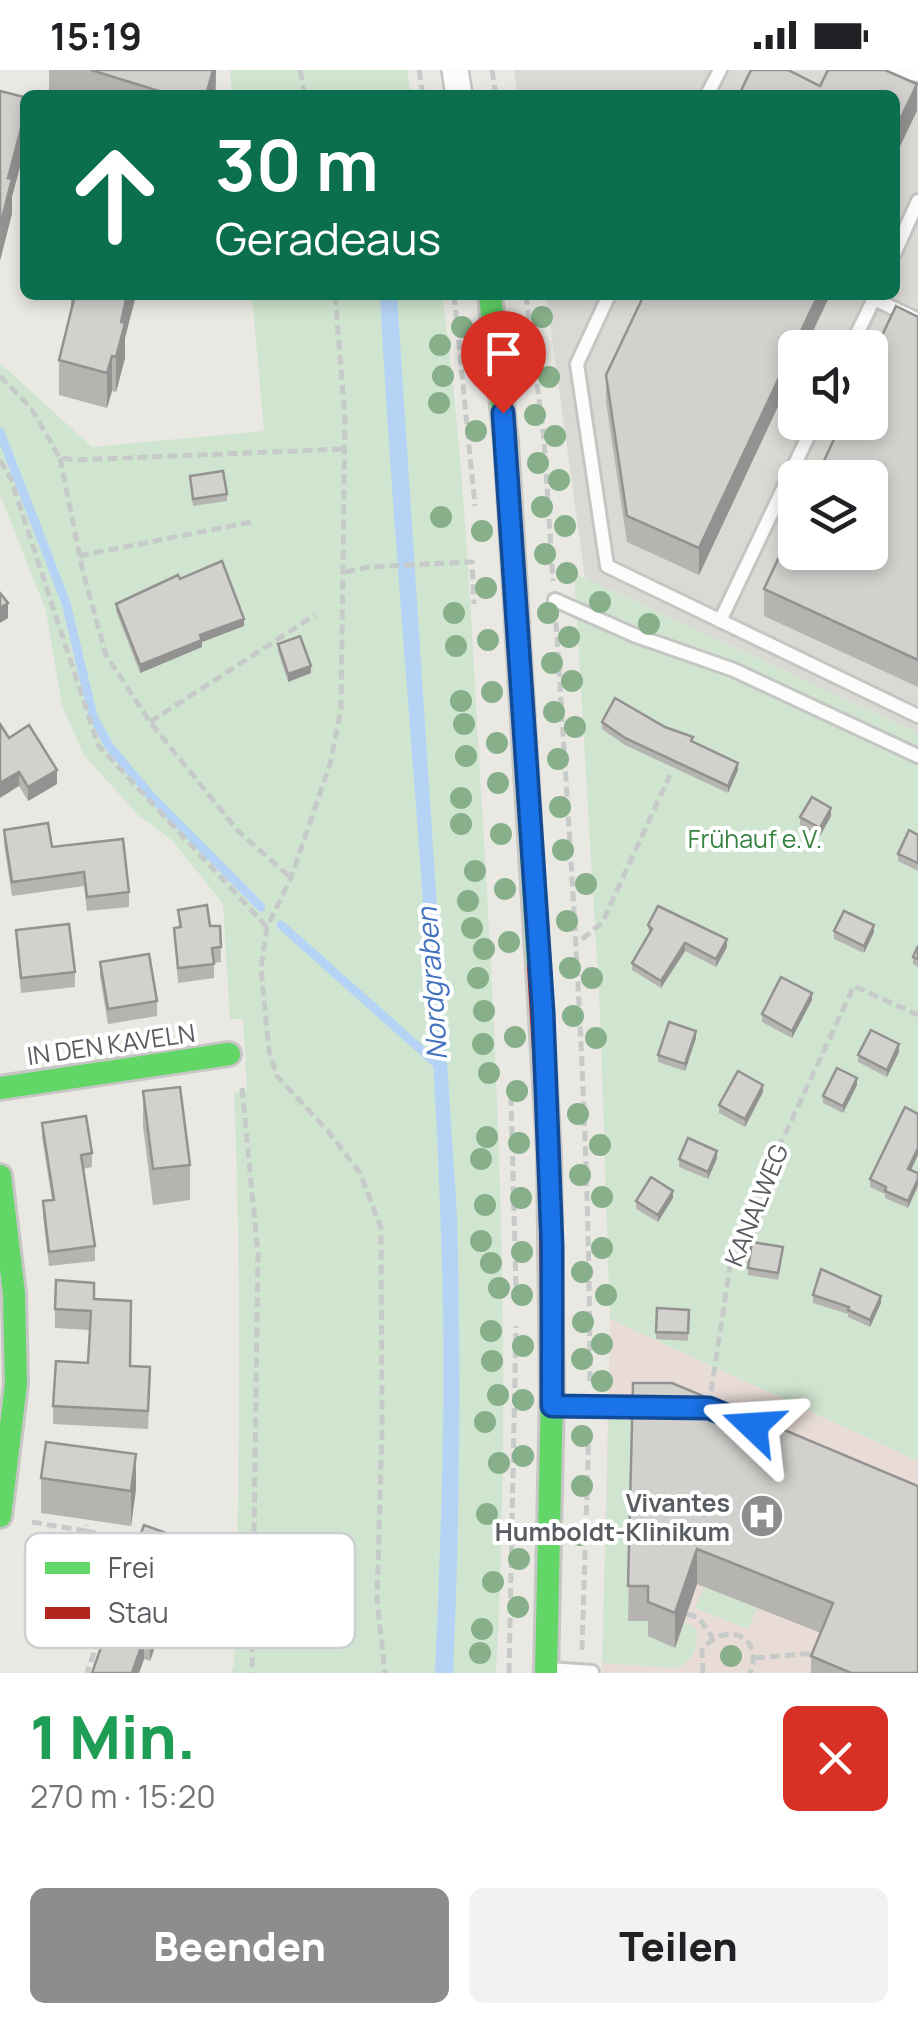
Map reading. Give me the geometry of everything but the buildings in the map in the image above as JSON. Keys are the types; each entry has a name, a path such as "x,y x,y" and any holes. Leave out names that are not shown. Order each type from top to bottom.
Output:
{"street":[{"path":"491,300 506,442 543,1012 551,1228 552,1406 546,1671"},
{"name":"IN DEN KAVELN","path":"0,1088 229,1054"},
{"path":"0,1176 14,1294 16,1384 8,1517"}],"lane":[{"path":"891,70 918,76"},
{"path":"900,241 918,201"},
{"path":"607,300 578,364 607,566 918,716"},
{"path":"858,330 873,300"},
{"path":"880,300 918,320"},
{"path":"720,621 805,440"},
{"path":"554,600 634,635 734,670 918,756"},
{"path":"552,1406 653,1406"},
{"path":"546,1671 592,1672"}],"path":[{"path":"334,300 345,418 341,710 330,764 291,878 267,926 261,968 269,1050 277,1076 360,1173 381,1228 382,1430 377,1600 385,1673"},
{"path":"454,300 475,508"},
{"path":"0,376 31,408 60,458 106,655 150,722 238,831 291,878"},
{"path":"60,458 344,450"},
{"path":"0,460 12,479 98,745 267,926"},
{"path":"80,556 251,522"},
{"path":"345,572 368,567 472,562 478,603 479,565"},
{"path":"150,722 315,615"},
{"path":"582,938 602,924 670,775"},
{"name":"KANALWEG","path":"709,1408 733,1246 854,986 918,1015"},
{"path":"510,1078 516,1295"},
{"path":"242,1088 258,1254 254,1533"},
{"path":"508,1673 516,1313"},
{"path":"8,1517 104,1533"},
{"path":"687,1614 699,1618 712,1638"},
{"path":"703,1673 702,1650 712,1638 725,1633 738,1635 750,1644 755,1658 750,1673"},
{"path":"87,1673 96,1648"},
{"path":"252,1648 252,1673"},
{"path":"755,1658 825,1651"}],"shaded area":[{"path":"514,70 918,70 918,733 585,578 547,300 900,300 900,90 517,90"},
{"name":"Vivantes Humboldt-Klinikum","path":"610,1319 918,1461 918,1673 602,1673"}],"green space":[{"path":"230,70 407,70 410,90 232,90"},
{"path":"252,300 443,300 466,543 498,1122 503,1452 496,1673 231,1673 234,1648 355,1648 355,1533 237,1533 239,1380 234,1093 247,1090 243,1019 230,1019 223,904 172,840 138,815 84,755 62,706 46,611 0,494 0,363 92,447 264,431"},
{"name":"Frühauf e.V.","path":"574,573 918,733 918,1461 610,1319 600,1011"},
{"path":"609,1414 633,1414 628,1620 688,1623 696,1629 694,1653 675,1668 602,1663"},
{"path":"704,1587 757,1608 748,1629 695,1608"}],"water":[{"name":"Nordgraben","path":"380,300 397,300 457,1215 459,1444 453,1673 435,1673 441,1520 442,1266 423,902"}],"waterway":[{"path":"0,432 66,603 93,716 109,746 150,795 261,907"},
{"name":"Nordgraben","path":"281,925 436,1063"}],"traffic: fast":[{"path":"491,300 506,442 538,967"},
{"path":"0,1088 229,1054"},
{"path":"0,1176 14,1294 16,1384 0,1516"},
{"path":"546,1673 552,1393"}],"traffic: jam":[{"path":"538,967 549,1153 552,1393"}],"place":[{"name":"Vivantes Humboldt-Klinikum","path":"762,1516"}],"route":[{"path":"503,413 543,1012 552,1246 552,1406 709,1408 753,1426"}]}
